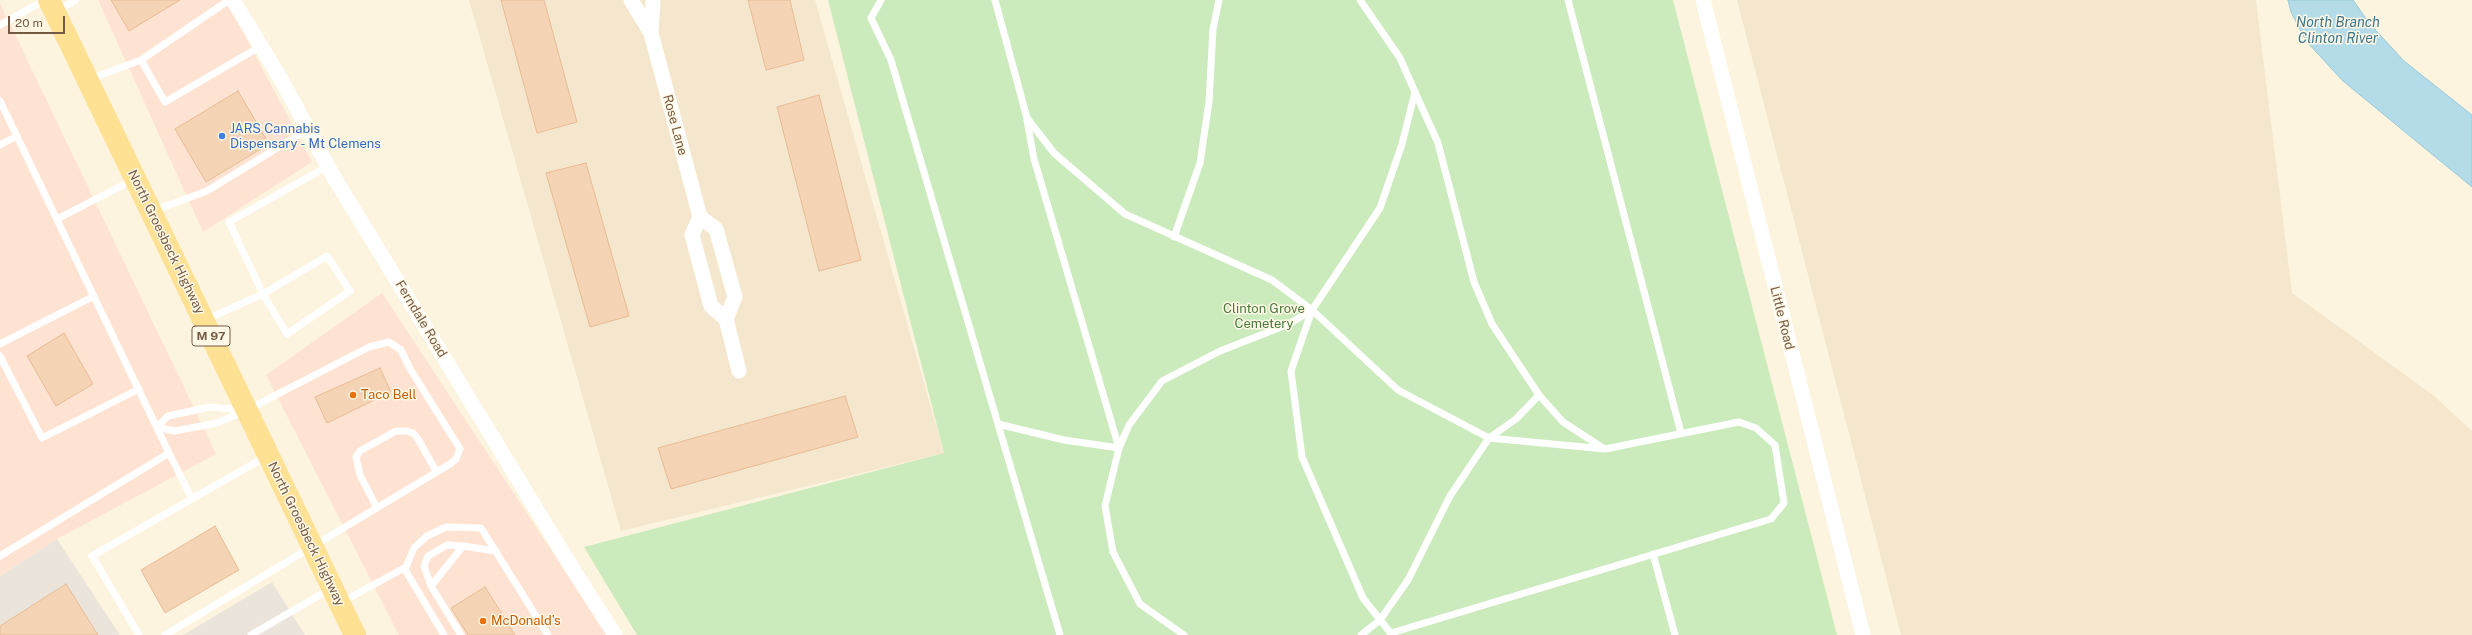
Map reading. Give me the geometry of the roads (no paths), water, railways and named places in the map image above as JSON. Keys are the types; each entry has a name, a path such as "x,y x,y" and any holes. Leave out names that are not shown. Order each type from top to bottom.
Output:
{"main road":[{"name":"North Groesbeck Highway","path":"50,4 355,635"}],"street":[{"name":"Ferndale Road","path":"233,0 328,166 574,571 615,635"},
{"name":"Rose Lane","path":"631,0 651,33 700,217"},
{"name":"Rose Lane","path":"651,33 653,0"},
{"name":"Little Road","path":"1703,0 1863,635"},
{"path":"726,319 735,297 716,229 700,217 692,236 711,306 726,319 739,371"}],"lane":[{"path":"0,24 50,4 76,0"},
{"path":"88,80 141,60 229,0"},
{"path":"881,0 871,18 890,60 1060,635"},
{"path":"996,0 1027,118 1034,159 1119,448"},
{"path":"1174,237 1200,163 1209,102 1213,29 1219,0"},
{"path":"1360,0 1400,58 1438,143 1474,282 1492,324 1539,395 1563,422 1605,449"},
{"path":"1568,0 1681,433"},
{"path":"141,60 166,102 260,46"},
{"path":"1027,118 1054,153 1125,214 1272,280 1312,310 1398,390 1490,438 1605,449 1739,422 1756,428 1775,445 1784,503 1771,519 1391,634 1363,598 1302,457 1290,371 1312,310 1380,208 1402,144 1416,92"},
{"path":"0,100 192,499"},
{"path":"151,212 207,191 308,129"},
{"path":"0,145 17,136"},
{"path":"203,320 263,294 327,256 350,292 287,334 263,294 229,222 328,166"},
{"path":"57,219 135,179"},
{"path":"0,344 94,296"},
{"path":"1184,635 1140,604 1114,552 1105,506 1119,448 1129,425 1162,381 1220,351 1289,324 1312,310"},
{"path":"157,427 174,431 217,424 369,347 389,342 401,350 409,368 460,448 456,459 313,547 165,635"},
{"path":"0,356 42,438 139,389"},
{"path":"1361,635 1380,620 1408,580 1450,496 1490,438 1516,419 1539,395"},
{"path":"157,427 168,416 210,407 247,410"},
{"path":"998,424 1064,440 1119,448"},
{"path":"377,508 360,474 356,457 360,451 396,431 406,431 413,433 418,439 436,471"},
{"path":"0,556 169,453"},
{"path":"139,635 92,556 268,455"},
{"path":"251,635 336,595 404,568 414,548 427,536 446,527 481,528 548,635"},
{"path":"461,635 431,586 424,566 428,556 448,545 496,551"},
{"path":"431,586 463,546"},
{"path":"1653,554 1675,635"},
{"path":"404,568 444,635"}],"water":[{"name":"North Branch Clinton River","path":"2288,0 2353,0 2369,23 2404,61 2472,115 2472,187 2343,81 2306,41 2291,12"}],"place":[{"name":"JARS Cannabis Dispensary - Mt Clemens","path":"222,136"},
{"name":"Taco Bell","path":"353,395"},
{"name":"McDonald's","path":"483,621"}],"park label":[{"name":"Clinton Grove Cemetery","path":"1264,316"}]}
